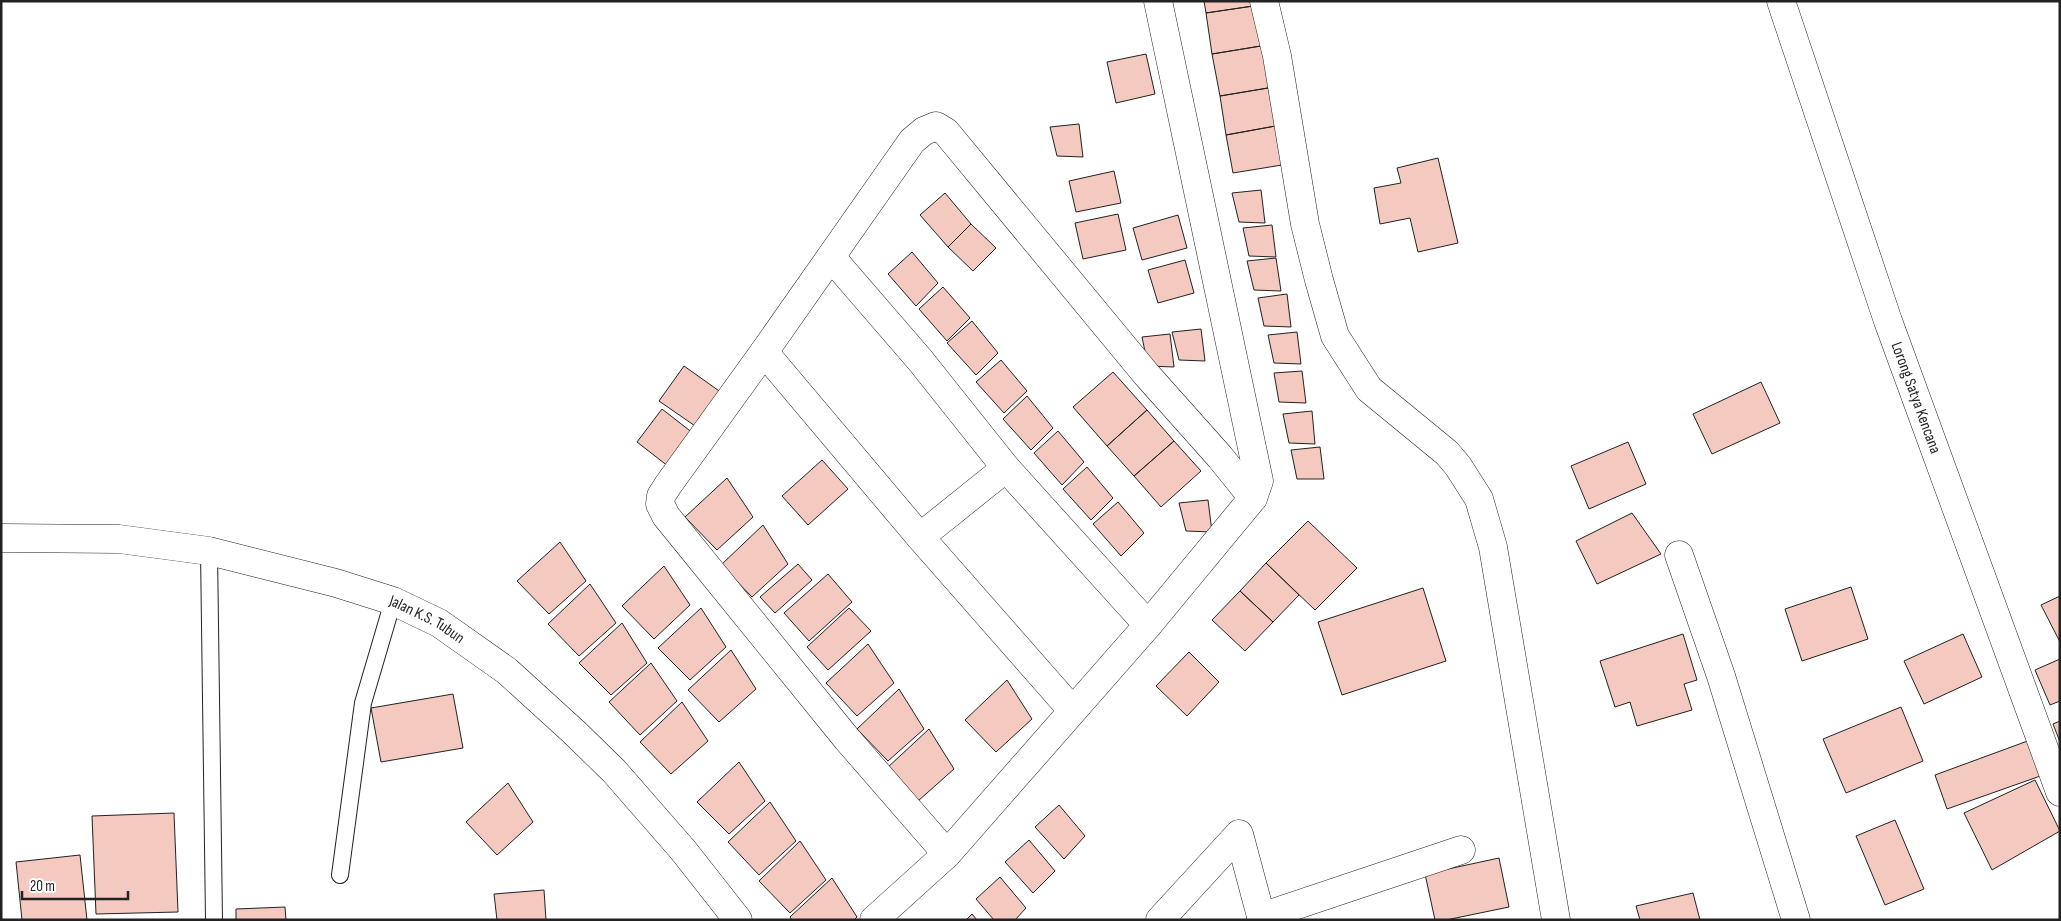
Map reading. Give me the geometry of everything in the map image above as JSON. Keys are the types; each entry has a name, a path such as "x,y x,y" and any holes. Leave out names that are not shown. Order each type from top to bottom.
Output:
{"street":[{"path":"874,920 947,854 1148,625 1253,498 1259,481 1158,1"},
{"path":"1264,1 1277,56 1305,224 1318,280 1335,336 1369,389 1448,453 1479,499 1493,548 1556,920"},
{"name":"Lorong Satya Kencana","path":"1781,1 1888,321 2060,792"},
{"path":"947,854 757,629 666,516 660,504 661,496 677,471 764,352 912,141 924,131 936,126 946,132 1140,367 1253,498"},
{"path":"831,257 920,360 1006,468 1148,625"},
{"path":"764,352 920,537 1072,710"},
{"path":"920,537 1006,468"},
{"name":"Jalan K.S. Tubun","path":"1,538 119,539 209,551 336,583 394,601 439,623 507,670 614,771 684,850 738,920"},
{"path":"1679,555 1721,676 1796,920"},
{"path":"1160,920 1239,834 1261,918 1461,850"}],"lane":[{"path":"209,551 214,920"},
{"path":"340,875 363,703 394,601"}],"building":[{"path":"1204,1 1260,1 1260,5 1206,13"},
{"path":"1260,5 1267,45 1212,54 1206,13"},
{"path":"1267,45 1274,87 1220,96 1212,54"},
{"path":"1146,54 1155,94 1116,103 1107,62"},
{"path":"1274,87 1281,125 1226,135 1220,96"},
{"path":"1079,124 1083,157 1057,156 1050,127"},
{"path":"1281,125 1288,164 1233,173 1226,135"},
{"path":"1438,158 1458,243 1418,252 1410,218 1380,224 1374,188 1401,183 1397,168"},
{"path":"1114,171 1121,203 1076,212 1069,181"},
{"path":"1261,190 1265,223 1239,222 1232,193"},
{"path":"945,193 971,224 948,247 920,215"},
{"path":"1118,214 1126,250 1083,259 1075,223"},
{"path":"1178,215 1187,248 1142,260 1133,228"},
{"path":"971,224 996,248 973,271 948,247"},
{"path":"1272,225 1276,257 1249,256 1243,228"},
{"path":"912,252 938,283 916,306 888,274"},
{"path":"1276,258 1281,291 1254,290 1247,261"},
{"path":"1185,260 1194,293 1158,303 1148,270"},
{"path":"943,287 970,318 947,341 919,309"},
{"path":"1287,294 1291,327 1264,326 1258,298"},
{"path":"972,321 998,353 976,375 947,343"},
{"path":"1201,329 1205,361 1179,360 1172,332"},
{"path":"1297,332 1301,364 1274,363 1268,335"},
{"path":"1170,334 1174,367 1148,366 1142,337"},
{"path":"1001,360 1027,391 1004,413 976,382"},
{"path":"684,366 722,393 698,428 659,401"},
{"path":"1302,371 1306,403 1279,402 1274,373"},
{"path":"1113,372 1147,410 1107,446 1073,407"},
{"path":"1761,382 1780,423 1712,454 1693,414"},
{"path":"1027,396 1053,428 1031,450 1003,419"},
{"path":"662,409 698,437 673,470 637,442"},
{"path":"1147,410 1174,441 1134,476 1107,446"},
{"path":"1312,411 1315,444 1289,443 1283,414"},
{"path":"1058,431 1084,462 1062,485 1034,453"},
{"path":"1174,441 1201,471 1161,507 1134,476"},
{"path":"1628,442 1646,484 1589,509 1571,466"},
{"path":"1320,447 1324,479 1297,479 1291,450"},
{"path":"822,460 848,489 808,525 782,496"},
{"path":"1087,467 1113,498 1091,520 1063,489"},
{"path":"727,478 753,517 717,550 685,517"},
{"path":"1208,500 1212,532 1186,531 1179,503"},
{"path":"1118,502 1144,533 1121,556 1093,524"},
{"path":"1632,513 1661,554 1597,584 1576,541"},
{"path":"1308,521 1357,568 1315,610 1266,563"},
{"path":"763,525 788,564 752,597 721,565"},
{"path":"560,542 586,581 549,614 517,581"},
{"path":"1266,563 1299,595 1273,622 1240,591"},
{"path":"798,564 812,580 775,613 760,597"},
{"path":"664,566 690,605 654,639 622,606"},
{"path":"828,574 852,602 809,641 784,613"},
{"path":"590,584 616,623 579,656 548,624"},
{"path":"1851,587 1868,639 1802,661 1785,609"},
{"path":"1423,588 1446,661 1342,695 1318,622"},
{"path":"1240,591 1273,622 1245,651 1212,620"},
{"path":"2060,596 2060,642 2041,605"},
{"path":"701,608 726,647 690,680 658,648"},
{"path":"849,608 871,631 828,670 807,647"},
{"path":"622,623 647,663 611,695 579,663"},
{"path":"1683,634 1697,680 1684,684 1692,710 1637,726 1630,702 1615,707 1600,661"},
{"path":"1963,634 1982,677 1924,704 1904,661"},
{"path":"868,644 894,683 857,716 826,683"},
{"path":"731,650 756,689 719,722 688,690"},
{"path":"1189,652 1219,682 1187,716 1156,686"},
{"path":"2060,659 2060,701 2050,705 2035,670"},
{"path":"651,663 677,701 640,735 609,702"},
{"path":"1007,680 1032,719 996,752 965,720"},
{"path":"899,689 924,729 888,761 857,729"},
{"path":"453,694 463,748 381,762 371,708"},
{"path":"682,702 708,741 671,774 640,742"},
{"path":"1901,707 1923,761 1846,793 1823,739"},
{"path":"2060,721 2060,742 2053,724"},
{"path":"929,729 954,769 918,801 886,769"},
{"path":"2033,739 2046,774 1947,809 1935,775"},
{"path":"739,762 765,801 729,834 697,802"},
{"path":"2035,780 2060,831 1992,870 1964,813"},
{"path":"508,783 533,822 497,855 466,822"},
{"path":"770,802 796,841 759,875 728,842"},
{"path":"1059,805 1085,836 1064,859 1035,827"},
{"path":"174,813 178,912 96,914 92,816"},
{"path":"1895,820 1924,889 1885,905 1856,836"},
{"path":"1029,840 1055,871 1033,893 1005,862"},
{"path":"800,841 826,880 790,913 759,881"},
{"path":"80,855 87,920 22,920 16,862"},
{"path":"1499,858 1509,907 1446,920 1435,920 1425,874"},
{"path":"1000,877 1026,908 1015,920 994,920 976,899"},
{"path":"832,878 857,917 854,920 792,920 790,917"},
{"path":"544,890 546,920 497,920 494,894"},
{"path":"1693,893 1700,920 1640,920 1636,906"},
{"path":"285,907 286,920 236,920 236,909"},
{"path":"972,914 977,920 966,920"}]}
